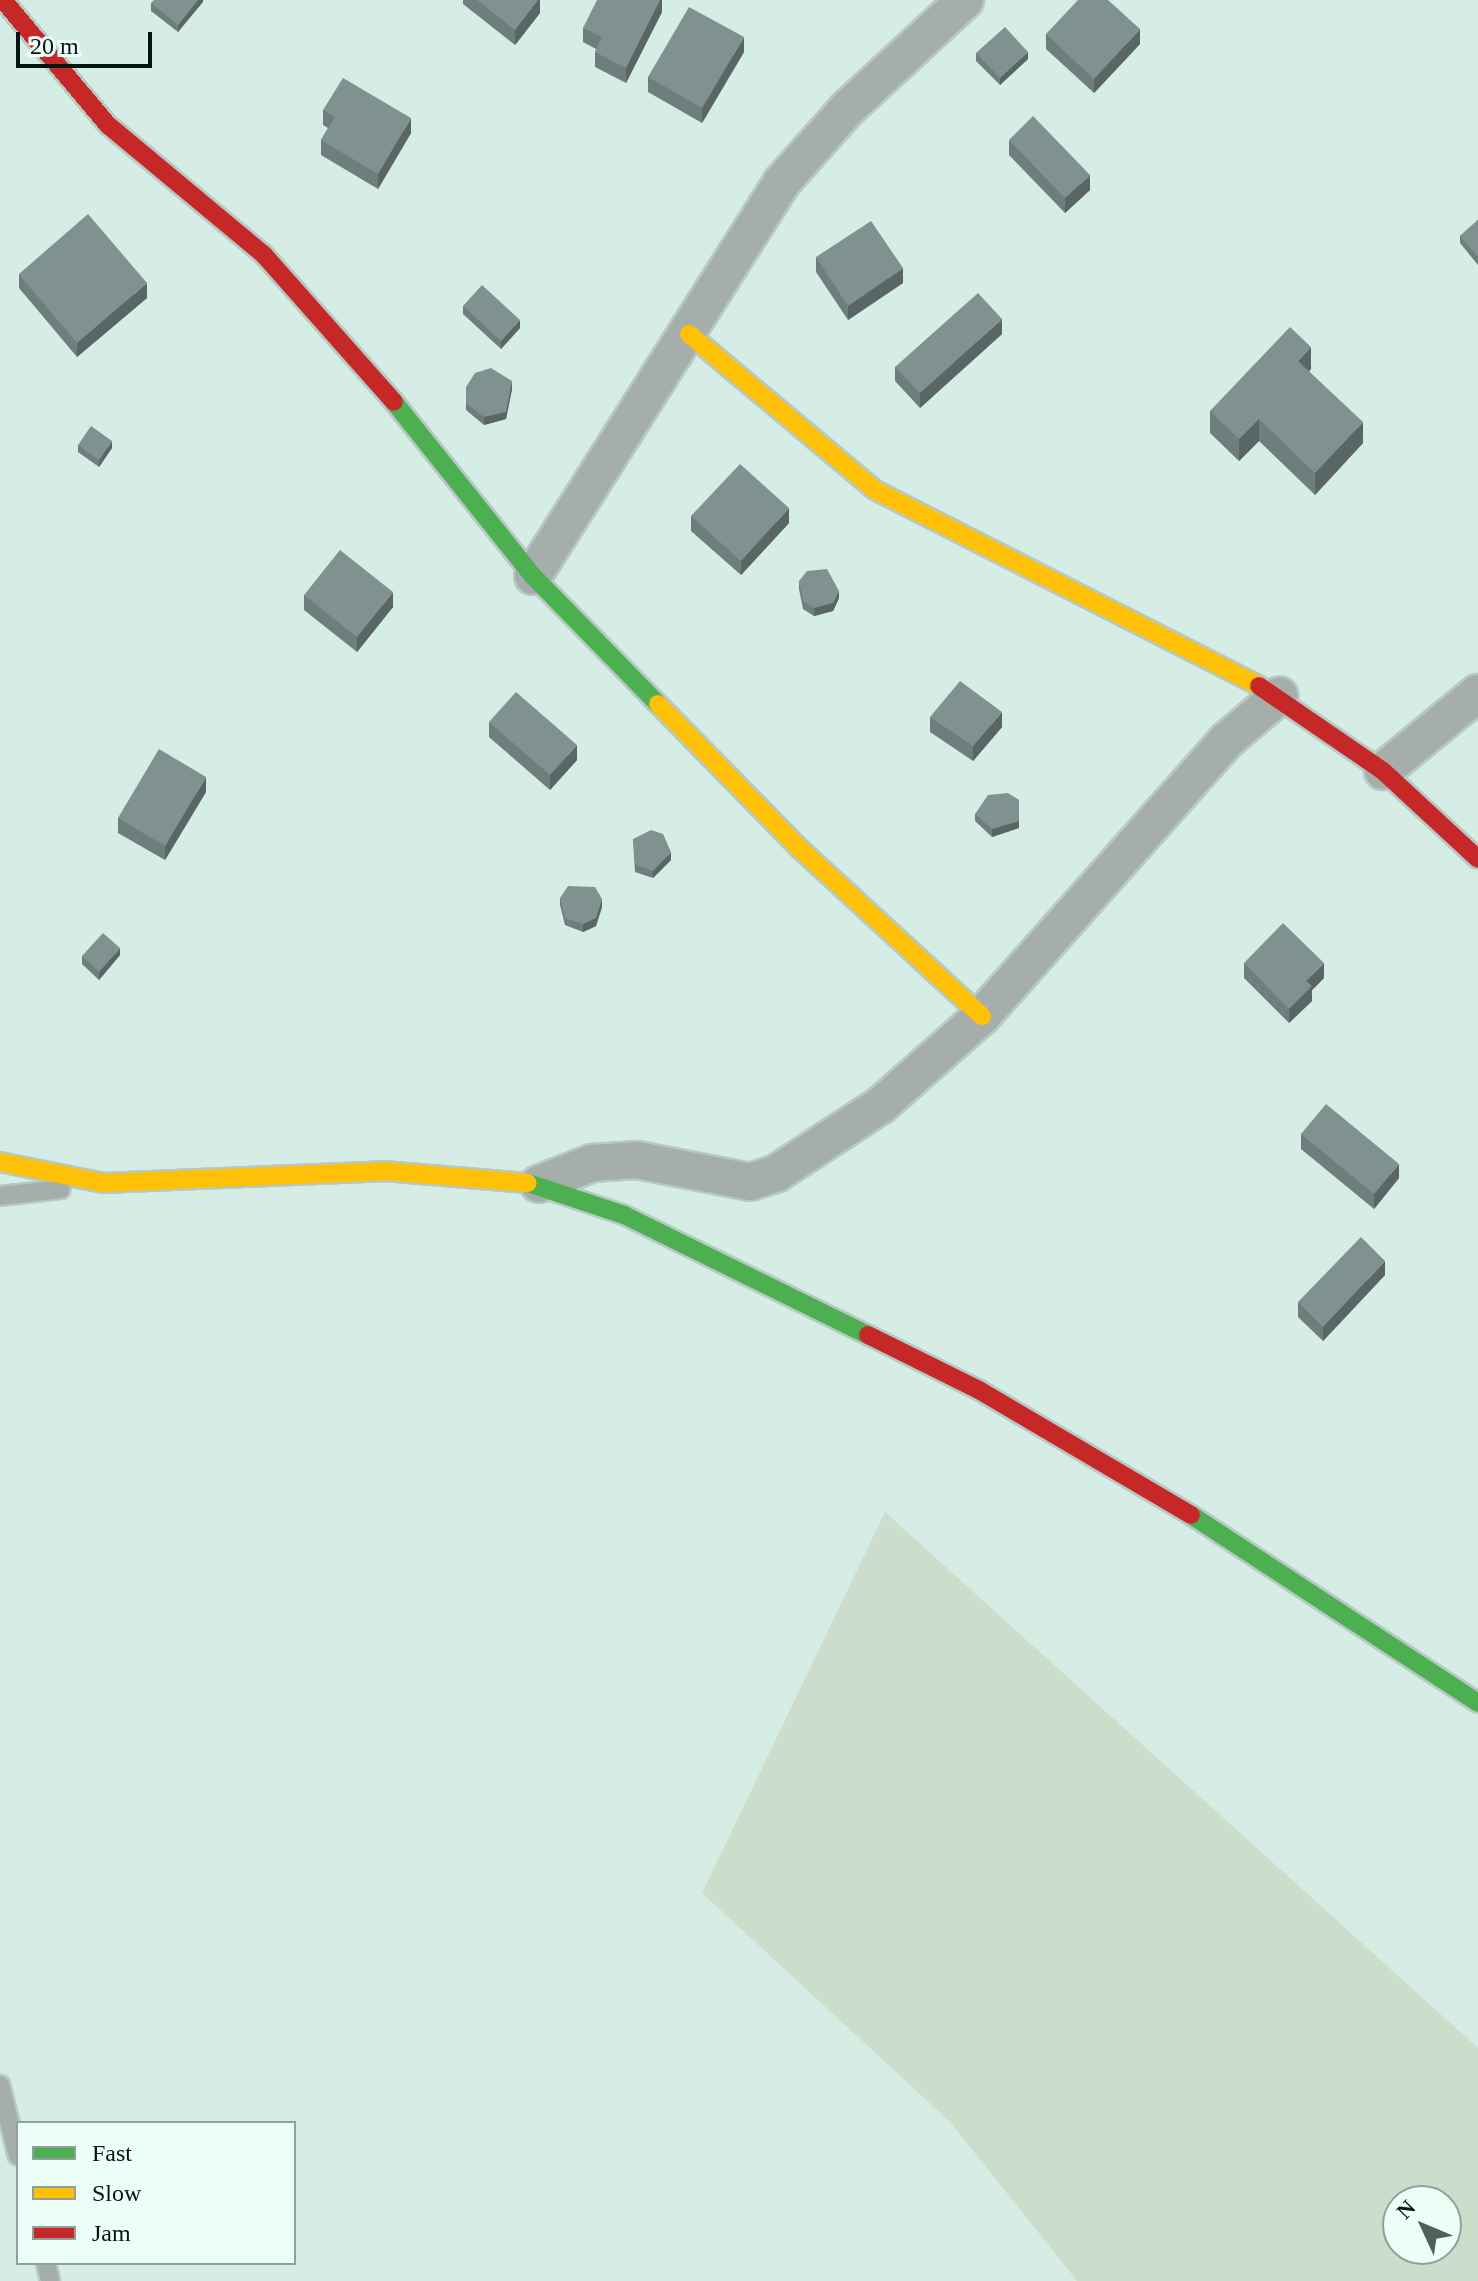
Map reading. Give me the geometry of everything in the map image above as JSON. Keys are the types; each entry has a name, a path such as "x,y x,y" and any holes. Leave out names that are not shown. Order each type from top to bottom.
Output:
{"street":[{"path":"3,0 108,125 264,255 459,475 533,576 798,847 982,1016"},
{"path":"533,576 689,334 782,182 848,108 965,0"},
{"path":"689,334 875,490 1279,696 1383,771 1478,859"},
{"path":"1383,771 1478,693"},
{"path":"539,1184 592,1163 637,1160 723,1182 777,1173 881,1105 982,1016 1226,741 1279,696"},
{"path":"0,1162 103,1183 384,1171 539,1184 624,1215 979,1390 1216,1530 1478,1703"}],"lane":[{"path":"0,1196 103,1183"},
{"path":"0,2085 16,2148"}],"green space":[{"path":"885,1512 1478,2048 1478,2281 1077,2281 949,2121 702,1893"}],"building":[{"path":"154,0 198,0 178,25 151,3"},
{"path":"477,0 538,0 515,30"},
{"path":"597,0 660,0 626,68 595,52 602,37 583,28"},
{"path":"1078,0 1108,0 1140,29 1094,79 1046,34"},
{"path":"689,7 744,37 702,108 648,77"},
{"path":"1005,27 1028,52 1000,78 976,53"},
{"path":"343,78 411,118 378,174 321,140 335,117 323,110"},
{"path":"1033,116 1090,175 1065,198 1009,140"},
{"path":"88,214 147,283 77,343 19,274"},
{"path":"1478,220 1478,257 1460,236"},
{"path":"871,221 903,268 848,306 816,257"},
{"path":"482,285 520,320 501,341 463,306"},
{"path":"978,293 1002,319 920,393 895,367"},
{"path":"1290,327 1311,347 1298,361 1363,422 1315,473 1259,419 1239,439 1210,411"},
{"path":"491,368 512,381 506,412 484,417 466,403 466,387 475,373"},
{"path":"91,426 112,441 99,460 78,445"},
{"path":"740,464 789,508 741,561 691,516"},
{"path":"340,550 393,592 357,637 304,595"},
{"path":"827,569 839,591 833,603 814,608 803,601 799,581 807,571"},
{"path":"960,681 1002,712 973,746 930,717"},
{"path":"516,692 577,745 550,775 489,722"},
{"path":"159,749 206,777 165,846 118,818"},
{"path":"1008,793 1019,800 1019,821 992,829 975,814 988,795"},
{"path":"651,830 663,834 671,852 653,871 635,864 633,839"},
{"path":"568,886 595,887 602,899 596,918 583,924 565,918 560,898"},
{"path":"1283,923 1324,963 1306,981 1312,986 1289,1009 1244,963"},
{"path":"103,933 120,948 99,972 82,956"},
{"path":"1326,1104 1399,1164 1374,1194 1301,1134"},
{"path":"1361,1237 1385,1261 1323,1327 1298,1302"}],"traffic: fast":[{"path":"394,402 533,576 658,704"},
{"path":"528,1183 624,1215 868,1335"},
{"path":"1191,1515 1478,1703"}],"traffic: slow":[{"path":"689,334 875,490 1259,686"},
{"path":"658,704 798,847 982,1016"},
{"path":"0,1162 103,1183 384,1171 528,1183"}],"traffic: jam":[{"path":"3,0 108,125 264,255 394,402"},
{"path":"1259,686 1383,771 1478,859"},
{"path":"868,1335 979,1390 1191,1515"}]}
